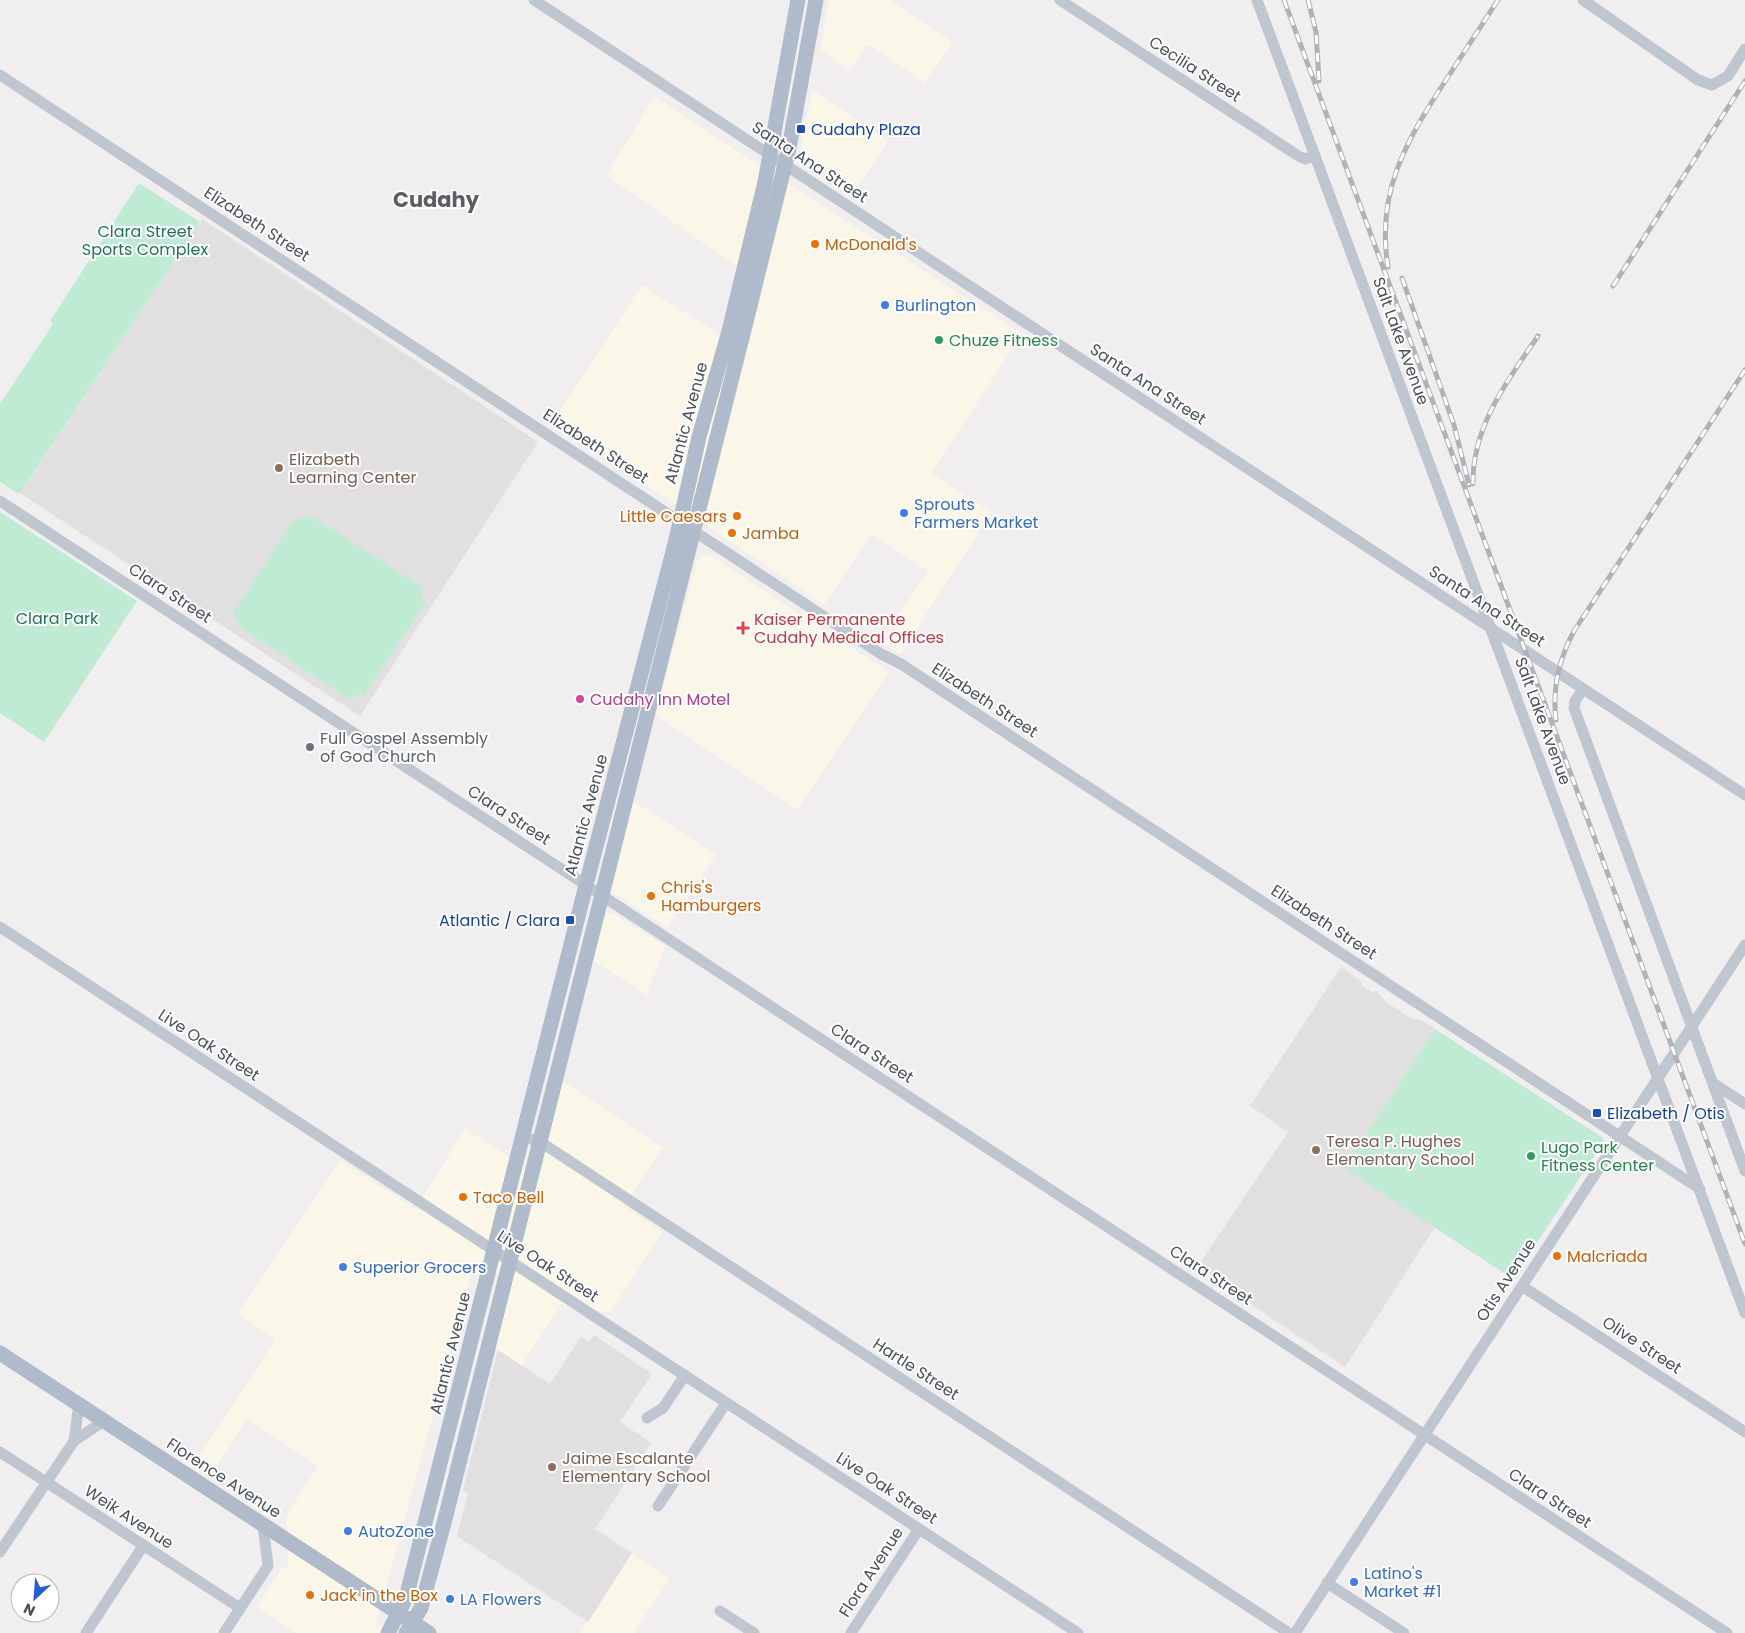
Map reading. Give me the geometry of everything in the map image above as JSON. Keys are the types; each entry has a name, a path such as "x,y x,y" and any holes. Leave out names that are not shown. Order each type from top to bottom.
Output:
{"main road":[{"name":"Atlantic Avenue","path":"388,1633 406,1598 680,521 699,437 729,332 770,155 798,0"},
{"name":"Atlantic Avenue","path":"409,1628 421,1608 439,1541 694,531 785,165 816,0"},
{"name":"Florence Avenue","path":"0,1353 399,1613 409,1628 429,1633"}],"street":[{"name":"Santa Ana Street","path":"534,0 1745,795"},
{"name":"Cecilia Street","path":"1060,0 1300,157 1315,156"},
{"name":"Salt Lake Avenue","path":"1257,0 1745,1312"},
{"path":"1583,0 1698,80 1712,85 1728,76 1745,49"},
{"name":"Elizabeth Street","path":"0,75 881,654 901,664 1700,1190"},
{"name":"Clara Street","path":"0,501 1727,1633"},
{"name":"Salt Lake Avenue","path":"1583,688 1575,701 1574,708 1745,1171"},
{"name":"Live Oak Street","path":"0,927 1078,1633"},
{"name":"Otis Avenue","path":"1295,1633 1744,948"},
{"path":"1712,1083 1745,1104"},
{"name":"Hartle Street","path":"523,1137 539,1141 1289,1633"},
{"name":"Olive Street","path":"1522,1286 1745,1432"},
{"path":"647,1418 663,1408 685,1375"},
{"path":"658,1506 726,1403"},
{"path":"74,1441 79,1404"},
{"path":"0,1552 74,1441 104,1421"},
{"name":"Weik Avenue","path":"0,1452 240,1608"},
{"path":"224,1633 268,1566 264,1525"},
{"name":"Flora Avenue","path":"851,1633 919,1529"},
{"path":"86,1633 144,1546"},
{"path":"1327,1583 1404,1633"},
{"path":"720,1611 754,1633"}],"shaded area":[{"path":"829,0 889,0 953,42 925,83 868,45 850,71 820,50"},
{"path":"812,90 888,141 855,191 800,154"},
{"path":"654,97 1022,334 931,473 992,512 900,655 881,642 928,571 924,568 871,534 824,605 553,421 642,285 746,352 764,284 606,176"},
{"name":"Elizabeth Learning Center","path":"202,219 538,442 360,716 20,493"},
{"path":"708,554 889,672 798,810 655,716 697,561 699,557"},
{"path":"633,801 716,854 667,928 612,891"},
{"path":"608,913 614,914 665,946 647,995 592,960 604,918"},
{"name":"Teresa P. Hughes Elementary School","path":"1341,967 1360,980 1362,986 1372,992 1377,991 1386,1002 1410,1018 1423,1021 1435,1029 1344,1168 1435,1227 1345,1367 1253,1306 1248,1299 1198,1266 1288,1132 1250,1106"},
{"path":"563,1081 663,1148 624,1206 663,1232 610,1313 562,1304 521,1366 493,1347 512,1282 475,1261 376,1624 389,1633 296,1633 257,1607 282,1568 288,1566 287,1514 318,1466 247,1420 213,1472 196,1461 275,1340 238,1314 340,1160 415,1209 465,1129 537,1174"},
{"name":"Jaime Escalante Elementary School","path":"594,1335 652,1374 620,1422 651,1443 595,1529 632,1553 588,1622 457,1536 468,1493 463,1490 498,1350 550,1384 581,1337 589,1342"},
{"path":"632,1553 670,1578 634,1633 580,1633"}],"green space":[{"name":"Clara Street Sports Complex","path":"139,183 200,222 19,494 0,482 0,404 53,324 50,321"},
{"name":"Clara Park","path":"0,512 137,601 44,742 0,713"},
{"path":"310,515 422,587 422,600 425,603 364,696 360,693 358,696 351,696 349,699 237,625 239,622 234,618 234,611 295,518 299,521 302,517"},
{"path":"1435,1029 1603,1138 1604,1141 1513,1279 1344,1168"}],"railway":[{"path":"1284,0 1745,1244"},
{"path":"1308,0 1316,32 1319,81"},
{"path":"1388,267 1385,240 1386,215 1390,192 1406,148 1430,105 1498,0"},
{"path":"1613,286 1745,81"},
{"path":"1402,278 1454,425 1469,485"},
{"path":"1473,484 1474,463 1478,443 1485,424 1504,388 1538,336"},
{"path":"1556,720 1555,697 1558,674 1564,652 1574,631 1745,370"}],"place":[{"name":"Cudahy Plaza","path":"801,129"},
{"name":"McDonald's","path":"815,244"},
{"name":"Burlington","path":"885,305"},
{"name":"Chuze Fitness","path":"939,340"},
{"name":"Elizabeth Learning Center","path":"279,468"},
{"name":"Sprouts Farmers Market","path":"904,513"},
{"name":"Little Caesars","path":"737,516"},
{"name":"Jamba","path":"732,533"},
{"name":"Kaiser Permanente Cudahy Medical Offices","path":"743,628"},
{"name":"Cudahy Inn Motel","path":"580,699"},
{"name":"Full Gospel Assembly of God Church","path":"310,747"},
{"name":"Chris's Hamburgers","path":"651,896"},
{"name":"Atlantic / Clara","path":"570,920"},
{"name":"Elizabeth / Otis","path":"1597,1113"},
{"name":"Teresa P. Hughes Elementary School","path":"1316,1150"},
{"name":"Lugo Park Fitness Center","path":"1531,1156"},
{"name":"Taco Bell","path":"463,1197"},
{"name":"Malcriada","path":"1557,1256"},
{"name":"Superior Grocers","path":"343,1267"},
{"name":"Jaime Escalante Elementary School","path":"552,1467"},
{"name":"AutoZone","path":"348,1531"},
{"name":"Latino's Market #1","path":"1354,1582"},
{"name":"Jack in the Box","path":"310,1595"},
{"name":"LA Flowers","path":"450,1599"}],"district":[{"name":"Cudahy","path":"436,199"}]}
